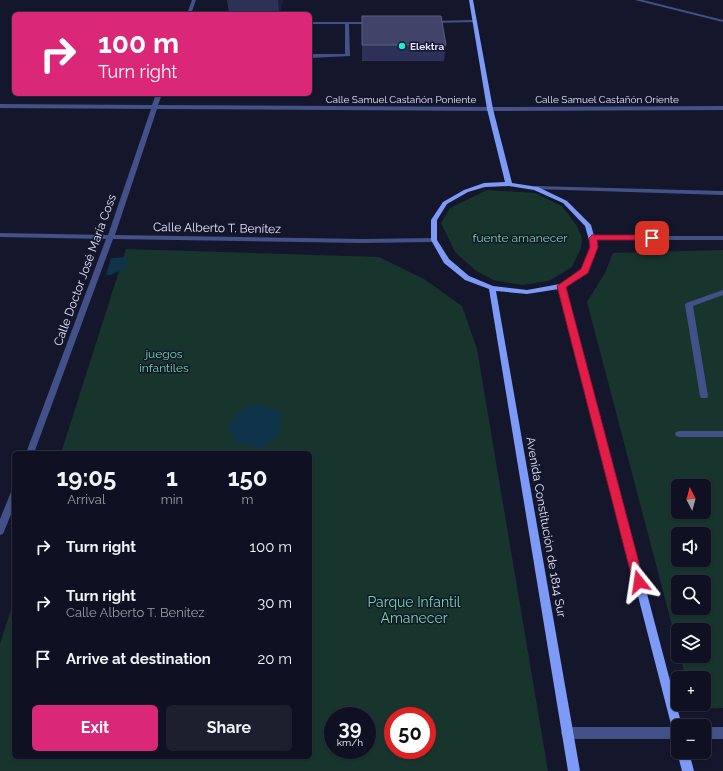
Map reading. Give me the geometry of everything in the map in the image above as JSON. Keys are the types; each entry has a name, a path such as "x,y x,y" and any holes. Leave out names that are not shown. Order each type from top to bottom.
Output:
{"main road":[{"path":"470,0 490,109 509,184"},
{"path":"509,184 536,188 565,202 588,225 594,247 585,271 562,286 527,292 492,288 467,278 446,261 434,240 434,220 445,204 466,191 484,185 509,184"},
{"path":"562,286 675,719"},
{"name":"Avenida Constitución de 1814 Sur","path":"492,288 574,771"},
{"path":"685,759 688,771"}],"street":[{"path":"190,12 194,0"},
{"path":"637,0 723,21"},
{"path":"427,22 474,22"},
{"path":"312,56 348,55 347,23"},
{"path":"312,24 379,23"},
{"name":"Calle Doctor José María Coss","path":"31,451 62,372 111,237 158,96"},
{"name":"Calle Samuel Castañón Poniente","path":"0,106 490,109"},
{"name":"Calle Samuel Castañón Oriente","path":"490,109 723,108"},
{"path":"536,188 723,192"},
{"name":"Calle Alberto T. Benítez","path":"0,236 363,241 434,240"},
{"path":"592,238 723,238"},
{"path":"704,396 689,304 723,292"},
{"path":"679,434 723,434"},
{"path":"0,531 12,500"},
{"path":"567,733 671,732"},
{"path":"711,733 723,733"}],"green space":[{"name":"fuente amanecer","path":"487,190 535,193 562,206 577,226 582,238 581,248 572,267 549,281 522,285 493,280 475,270 455,252 441,223 450,208"},
{"name":"Parque Infantil Amanecer","path":"126,249 379,257 424,279 462,306 477,349 548,771 0,771 0,644 12,606 12,759 312,759 312,451 62,451"},
{"path":"723,250 723,708 711,708 711,671 684,671 682,663 711,663 711,623 671,623 587,302 605,273 613,253"}],"water":[{"path":"128,257 126,267 111,275 106,275 111,258"},
{"path":"249,405 262,405 281,412 280,435 262,448 235,443 228,427 237,414"}],"building":[{"path":"362,16 441,16 446,45 362,45"}],"place":[{"name":"Elektra","path":"402,46"}],"route":[{"path":"639,582 562,286 585,271 594,247 592,238 652,238"}],"park label":[{"name":"juegos infantiles","path":"164,361"}]}
